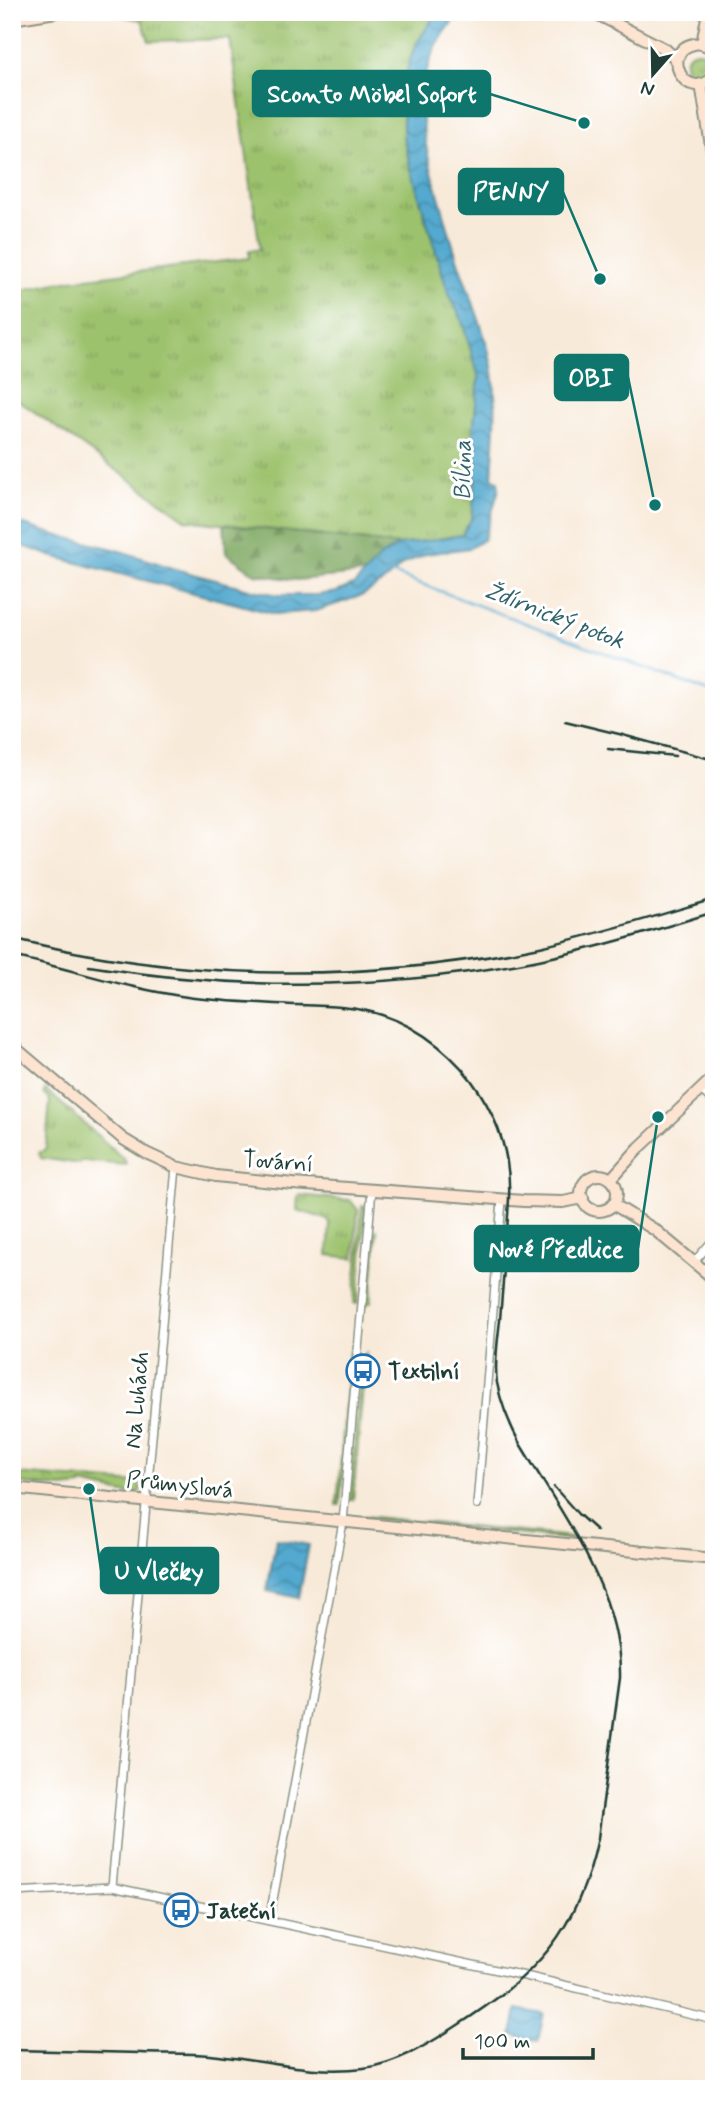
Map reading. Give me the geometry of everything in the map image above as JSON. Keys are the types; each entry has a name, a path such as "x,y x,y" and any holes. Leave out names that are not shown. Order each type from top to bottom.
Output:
{"street":[{"path":"12,19 56,12"},
{"path":"593,12 665,49 675,58 683,79 693,84 701,84 714,77"},
{"path":"702,44 708,12"},
{"path":"677,63 686,47 695,43 714,51"},
{"path":"701,84 714,164"},
{"name":"Tovární","path":"12,1045 123,1139 176,1167 249,1180 502,1200 563,1202 583,1198"},
{"path":"611,1179 639,1148 714,1077"},
{"path":"701,1090 714,1102"},
{"name":"Na Luhách","path":"112,1887 176,1167"},
{"path":"603,1175 611,1179 617,1189 617,1197 613,1203 606,1209 599,1210 589,1206 583,1198 582,1189 590,1178 603,1175"},
{"path":"269,1921 343,1522 372,1189"},
{"path":"477,1505 502,1200"},
{"path":"613,1203 655,1230 714,1279"},
{"path":"694,1262 714,1239"},
{"name":"Průmyslová","path":"12,1488 714,1559"},
{"path":"12,1892 112,1887 714,2020"}],"green space":[{"path":"437,12 415,46 408,66 403,95 403,135 448,292 461,318 479,377 473,433 475,487 472,518 462,535 399,545 187,520 12,396 12,292 71,280 249,258 249,251 260,249 230,39 149,41 142,20 107,13"},
{"path":"698,51 707,55 711,64 707,73 698,77 689,73 685,64 689,55"},
{"path":"224,524 399,545 382,555 366,573 297,580 255,574 226,553"},
{"path":"45,1089 125,1160 126,1165 81,1161 80,1164 41,1158 39,1153 46,1149 50,1100 44,1094"},
{"path":"298,1195 350,1200 358,1210 354,1258 328,1255 330,1223 326,1219 297,1210"},
{"path":"362,1206 365,1206 366,1210 356,1304 354,1303"},
{"path":"377,1230 371,1302 366,1305 372,1233"},
{"path":"349,1352 353,1357 340,1505 337,1505"},
{"path":"366,1353 353,1500 349,1500 362,1357"},
{"path":"15,1474 139,1483 141,1490 133,1495 82,1484 62,1488 14,1483"},
{"path":"362,1518 571,1537 573,1540"}],"water":[{"path":"437,12 460,12 445,32 430,60 422,99 424,131 452,242 488,349 495,390 492,478 498,481 499,489 484,539 470,548 426,554 403,564 386,580 363,595 316,611 275,614 51,556 12,542 12,521 253,590 279,595 317,595 337,592 355,584 382,555 399,545 462,535 472,518 475,487 473,433 479,377 461,318 448,292 403,135 403,95 408,67 415,46"},
{"path":"276,1539 309,1545 299,1598 267,1591"},
{"path":"517,2009 544,2014 538,2041 512,2035"}],"waterway":[{"name":"Ždírnický potok","path":"392,573 714,694"}],"railway":[{"path":"565,721 714,760"},
{"path":"608,749 675,756"},
{"path":"12,938 142,963 209,970 342,972 475,959 540,947 606,931 714,899"},
{"path":"89,966 202,980 315,984 371,982 483,970 539,960 714,912"},
{"path":"12,956 121,984 187,997 341,1007 372,1012 397,1021 425,1036 461,1068 494,1118 503,1143 508,1170 508,1213 496,1359 499,1391 519,1442 570,1525 600,1584 618,1646 620,1678 598,1838 589,1871 565,1926 530,1970 483,2008 434,2040 389,2062 345,2070 306,2068 202,2054 13,2050"},
{"path":"554,1487 597,1531"}],"place":[{"name":"Sconto Möbel Sofort","path":"584,123"},
{"name":"PENNY","path":"600,279"},
{"name":"OBI","path":"655,505"},
{"name":"Nové Předlice","path":"658,1117"},
{"name":"Textilní","path":"363,1371"},
{"name":"U Vlečky","path":"89,1489"},
{"name":"Jateční","path":"181,1910"}],"water label":[{"name":"Bílina","path":"462,470"}]}
